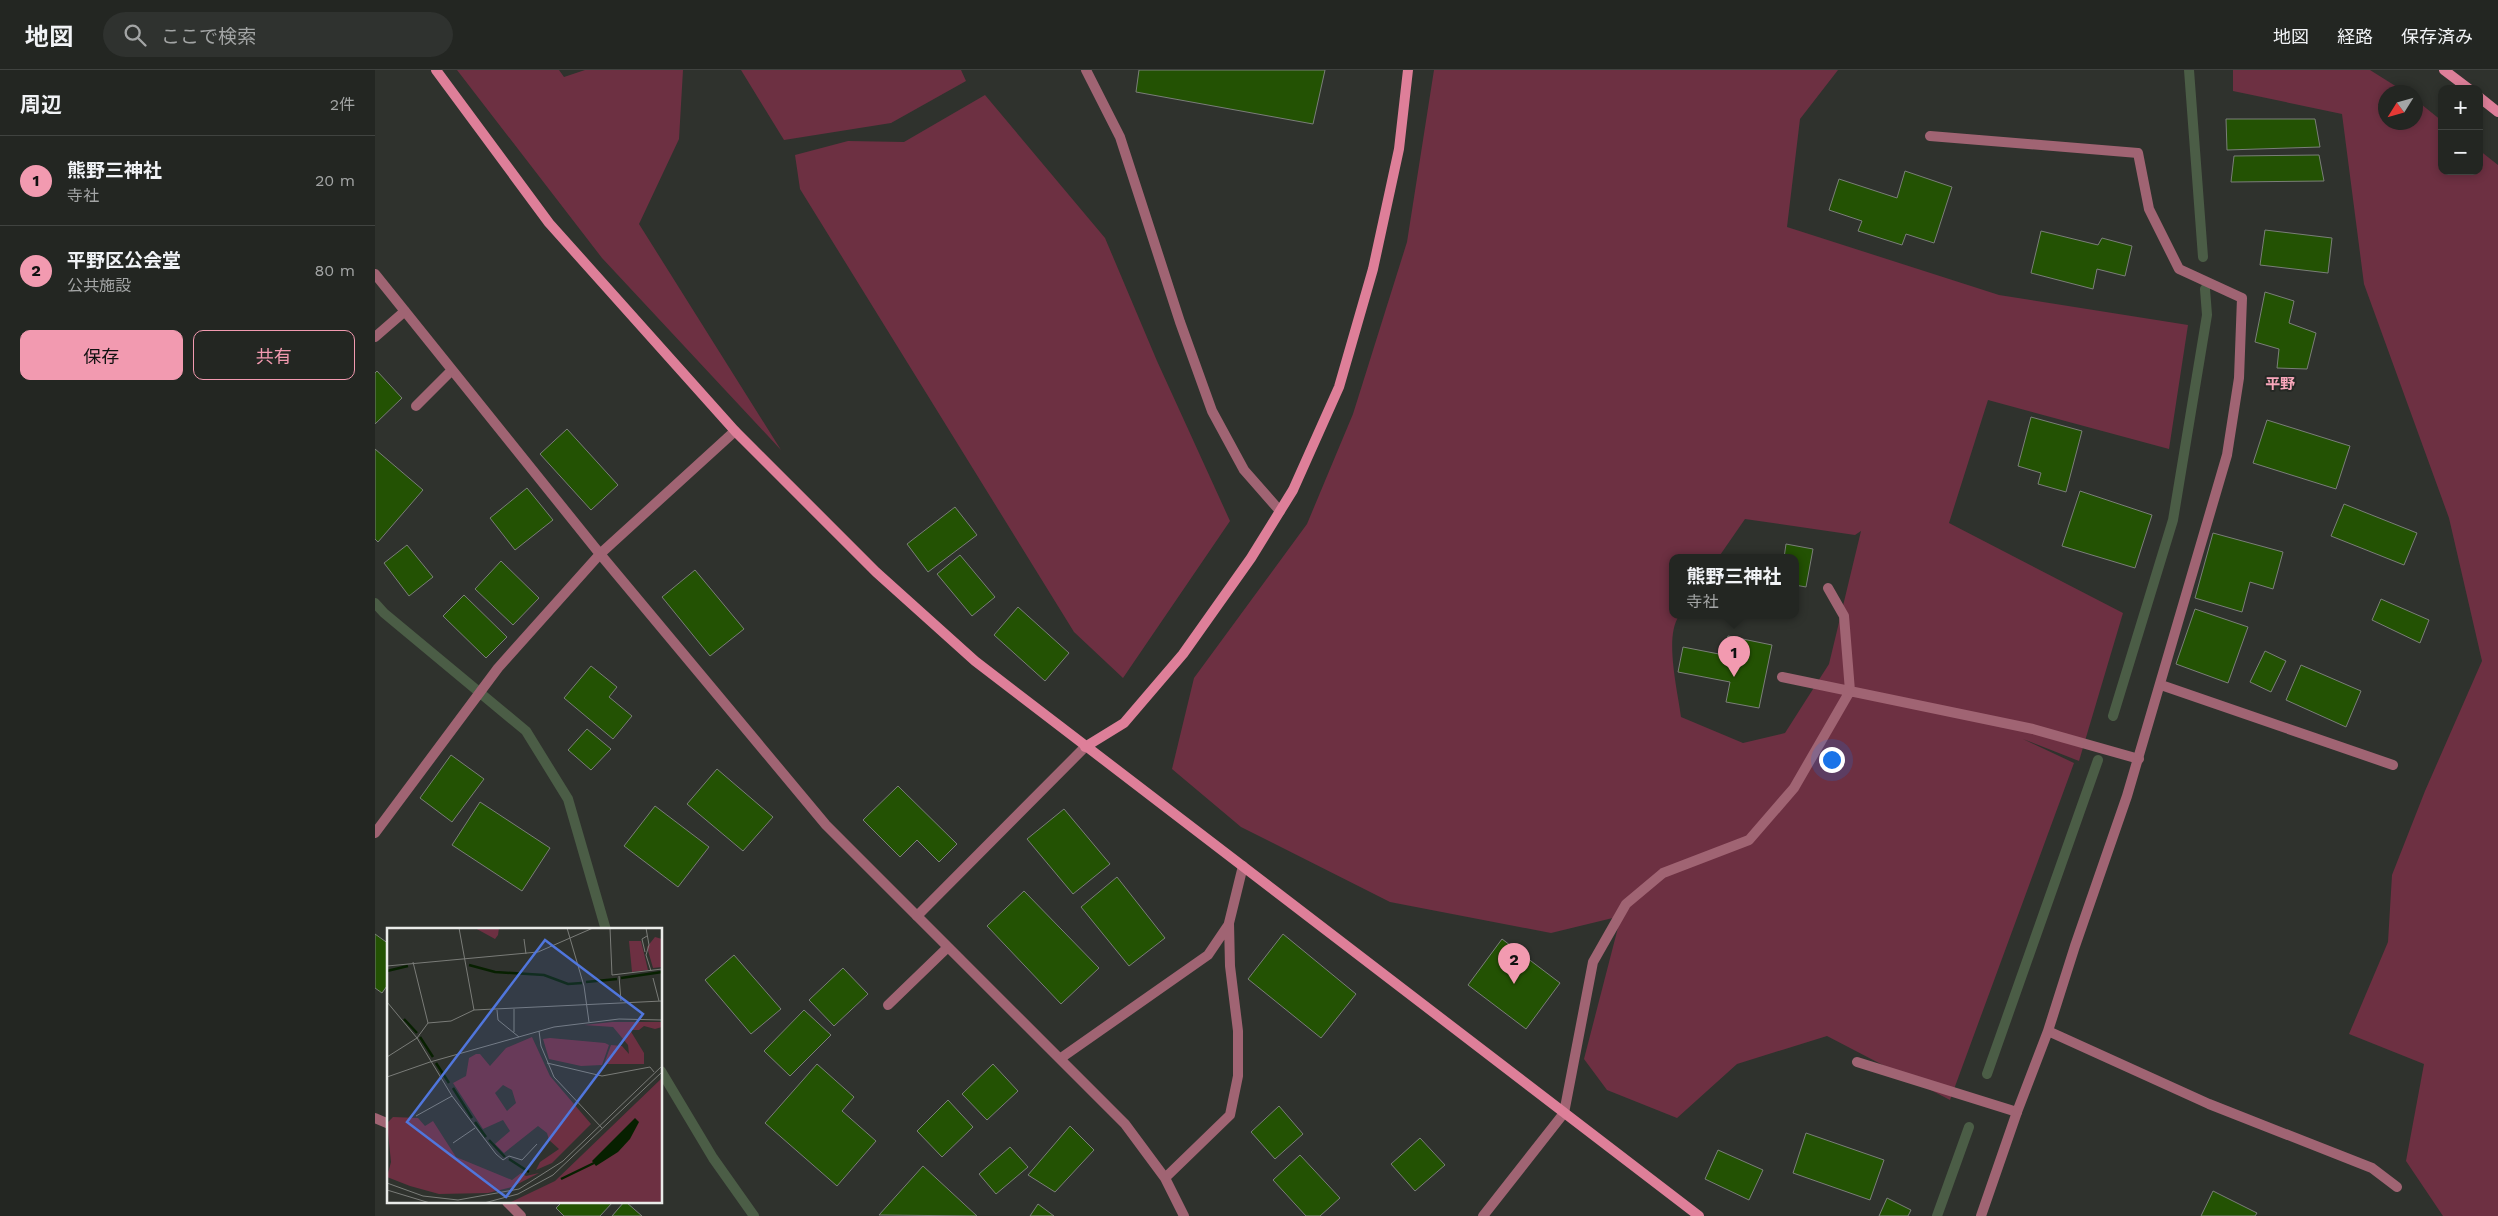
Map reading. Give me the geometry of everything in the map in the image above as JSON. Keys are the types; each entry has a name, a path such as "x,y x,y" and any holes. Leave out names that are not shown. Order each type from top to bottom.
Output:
{"street":[{"path":"436,70 549,223 735,431 876,572 967,655 1699,1216"},
{"path":"1086,70 1120,137 1179,322 1212,411 1244,470 1280,511"},
{"path":"917,916 1085,747 1124,723 1183,654 1251,558 1293,490 1339,387 1373,269 1399,149 1408,70"},
{"path":"2444,70 2464,85"},
{"path":"2483,100 2498,112"},
{"path":"1930,136 2138,153 2149,209 2179,269 2241,298 2239,378 2227,454 2139,758 2049,1031 2017,1112 1981,1216"},
{"path":"375,274 600,554 826,825 1125,1124 1165,1178 1184,1216"},
{"path":"375,337 405,311"},
{"path":"417,406 452,370"},
{"path":"375,833 467,707 498,668 600,554 735,431"},
{"path":"1483,1216 1564,1113 1593,962 1625,904 1663,873 1749,840 1794,788 1850,691 1844,616 1828,588"},
{"path":"1782,677 2033,729 2139,758"},
{"path":"2161,685 2393,765"},
{"path":"1165,1178 1230,1115 1238,1076 1238,1031 1229,966 1229,923 1243,866"},
{"path":"1061,1058 1208,955 1229,923"},
{"path":"888,1005 948,947"},
{"path":"2049,1031 2209,1104 2373,1168 2397,1187"},
{"path":"1857,1062 2017,1112"},
{"path":"375,1118 387,1123"},
{"path":"509,1204 521,1216"}],"shaded area":[{"path":"457,70 559,70 564,77 585,70 683,70 679,139 639,224 781,450 602,258"},
{"path":"741,70 961,70 966,81 891,123 784,140"},
{"path":"1434,70 1838,70 1800,119 1787,227 1999,295 2188,325 2169,449 1988,400 1949,523 2123,613 2079,761 2023,739 2074,763 1950,1100 1827,1036 1737,1064 1677,1118 1607,1090 1584,1059 1621,916 1551,933 1390,902 1241,827 1172,769 1194,678 1307,524 1353,414 1407,242","holes":["1745,519 1855,535 1861,531 1829,664 1785,733 1743,743 1681,717 1672,651 1675,625 1678,619 1669,619 1669,554 1721,554"]},
{"path":"2233,70 2370,70 2394,85 2378,85 2378,130 2423,130 2423,106 2438,118 2438,175 2483,175 2483,153 2498,165 2498,1216 2443,1216 2406,1161 2424,1064 2349,1034 2388,942 2392,875 2425,791 2482,661 2449,518 2364,284 2342,114 2233,91"},
{"path":"985,95 1105,238 1157,361 1230,521 1123,678 1074,632 800,189 795,155 848,141 904,142"}],"building":[{"path":"1139,70 1325,70 1313,124 1136,92"},
{"path":"2226,119 2315,119 2320,147 2227,150"},
{"path":"2319,155 2324,181 2231,182 2234,156"},
{"path":"1905,171 1952,187 1934,243 1906,234 1902,245 1858,231 1862,221 1829,210 1839,179 1897,198"},
{"path":"2265,230 2332,238 2328,273 2260,265"},
{"path":"2041,231 2098,245 2102,238 2132,246 2125,276 2097,269 2093,289 2031,273"},
{"path":"2265,292 2294,301 2289,323 2316,333 2307,369 2277,368 2279,349 2255,342"},
{"path":"377,371 402,398 375,424 375,373"},
{"path":"2031,417 2082,431 2066,492 2038,484 2041,473 2018,466"},
{"path":"2267,420 2350,446 2336,489 2253,463"},
{"path":"567,429 618,485 591,510 540,454"},
{"path":"375,449 423,490 378,542 375,539"},
{"path":"527,488 553,520 515,550 490,518"},
{"path":"2080,491 2152,515 2135,568 2062,546"},
{"path":"2344,504 2417,533 2404,565 2331,536"},
{"path":"955,507 977,535 928,572 907,544"},
{"path":"2213,533 2283,552 2273,589 2250,582 2242,612 2195,598"},
{"path":"1786,544 1813,549 1806,587 1799,586 1799,554 1785,554"},
{"path":"407,545 433,577 409,596 384,563"},
{"path":"960,555 995,597 972,616 937,574"},
{"path":"501,561 539,598 513,625 475,589"},
{"path":"695,570 744,629 710,656 662,597"},
{"path":"464,595 507,637 486,658 443,616"},
{"path":"2381,599 2429,620 2420,643 2372,620"},
{"path":"1018,607 1069,653 1045,681 994,635"},
{"path":"2195,609 2248,627 2228,683 2176,664"},
{"path":"1728,636 1772,645 1759,708 1726,702 1730,682 1678,672 1683,647 1724,655"},
{"path":"2265,651 2286,661 2271,692 2250,682"},
{"path":"2301,665 2361,691 2346,727 2286,700"},
{"path":"591,666 617,687 609,697 632,716 613,739 564,698"},
{"path":"587,729 611,749 591,770 568,750"},
{"path":"451,755 484,779 452,822 420,798"},
{"path":"717,769 773,817 743,851 687,804"},
{"path":"898,786 957,844 939,862 917,840 900,857 863,820"},
{"path":"480,802 550,848 522,891 452,845"},
{"path":"655,806 709,847 678,887 624,846"},
{"path":"1064,809 1110,864 1073,894 1027,839"},
{"path":"1117,877 1165,938 1129,966 1081,907"},
{"path":"1024,891 1099,968 1061,1004 987,926"},
{"path":"375,934 387,943 387,986 382,993 375,988"},
{"path":"1283,934 1356,994 1321,1038 1248,979"},
{"path":"1502,939 1560,983 1526,1029 1468,985"},
{"path":"734,955 781,1009 751,1034 705,980"},
{"path":"843,968 868,994 834,1026 809,1000"},
{"path":"804,1010 831,1035 790,1076 764,1051"},
{"path":"817,1064 854,1097 842,1111 876,1141 837,1186 765,1123"},
{"path":"993,1064 1018,1091 987,1120 962,1094"},
{"path":"948,1100 973,1127 942,1157 917,1131"},
{"path":"1279,1106 1303,1134 1275,1159 1251,1132"},
{"path":"1070,1126 1094,1150 1055,1192 1028,1175"},
{"path":"1806,1133 1884,1160 1870,1200 1793,1173"},
{"path":"1420,1138 1445,1165 1415,1191 1391,1164"},
{"path":"1010,1147 1028,1167 996,1194 979,1174"},
{"path":"1718,1150 1763,1170 1749,1200 1705,1179"},
{"path":"1300,1155 1340,1198 1320,1216 1306,1216 1273,1180"},
{"path":"923,1166 977,1216 879,1215"},
{"path":"2213,1191 2257,1213 2255,1216 2201,1216"},
{"path":"1887,1198 1911,1210 1908,1216 1879,1216"},
{"path":"560,1204 611,1204 600,1216 564,1216 556,1208"},
{"path":"622,1204 628,1204 642,1216 612,1216"},
{"path":"1038,1204 1054,1216 1030,1216"}],"waterway":[{"path":"2189,70 2203,257"},
{"path":"2113,716 2173,520 2207,315 2205,289"},
{"path":"375,603 384,613 526,731 568,799 605,928"},
{"path":"1987,1074 2098,760"},
{"path":"663,1074 713,1158 754,1216"},
{"path":"1937,1216 1969,1127"}],"place":[{"name":"熊野三神社","path":"1734,677"},
{"name":"平野区公会堂","path":"1514,984"}],"district":[{"name":"平野","path":"2280,384"}]}
